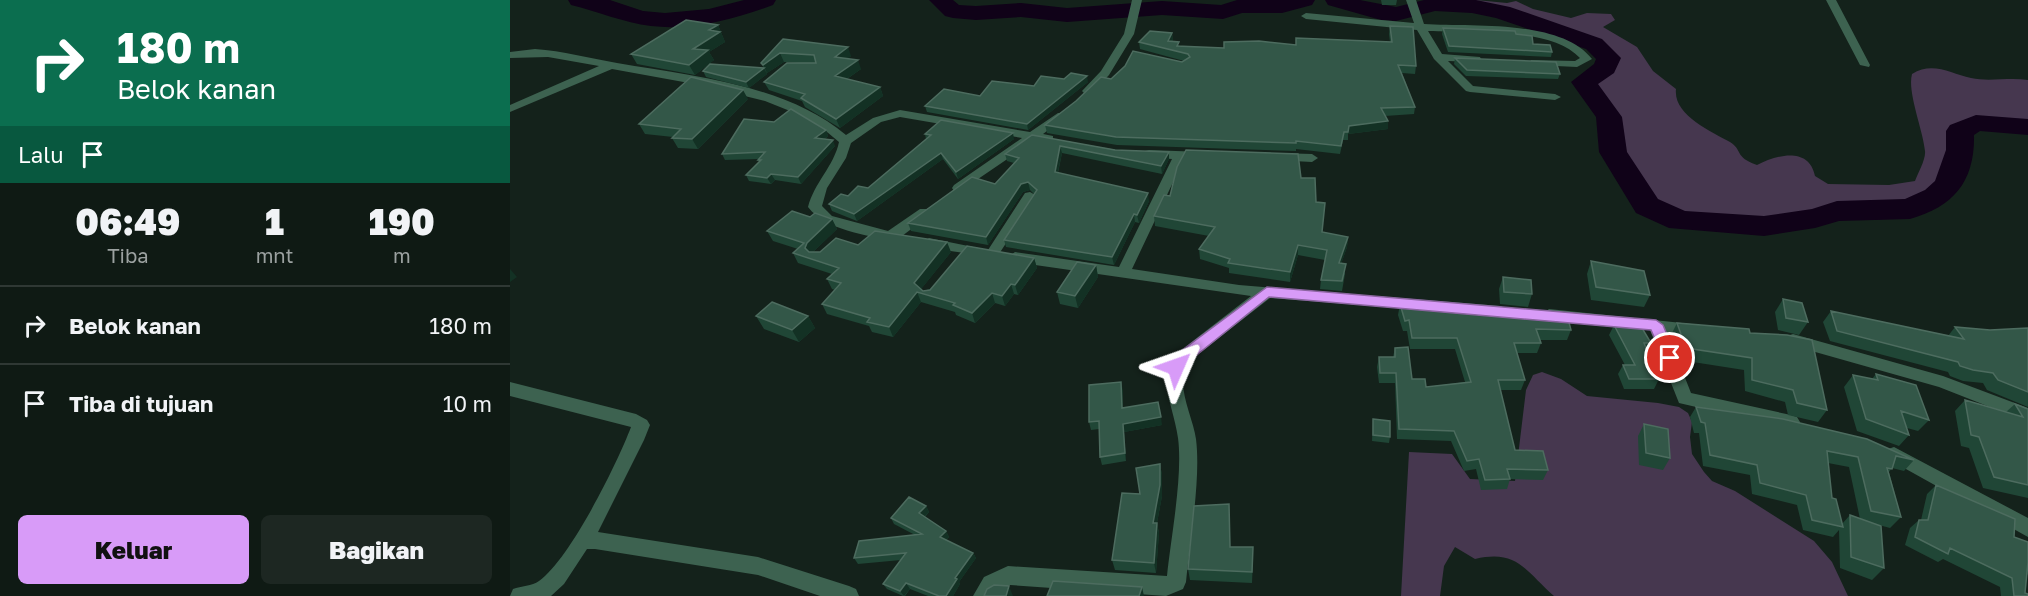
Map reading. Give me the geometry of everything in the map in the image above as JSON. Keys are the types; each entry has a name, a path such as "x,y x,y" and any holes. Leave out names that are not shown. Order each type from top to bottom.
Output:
{"street":[{"path":"1411,0 1415,17 1438,57 1468,88 1555,97"},
{"path":"1831,0 1865,65"},
{"path":"1082,98 1125,51 1136,2"},
{"path":"1306,16 1378,21 1422,27 1521,33 1560,40 1576,46 1587,59 1577,64 1519,61"},
{"path":"510,55 530,52 563,55 604,68 756,90 819,119 836,130 845,141"},
{"path":"1438,57 1484,59"},
{"path":"514,107 604,68"},
{"path":"890,236 1073,107"},
{"path":"1065,143 900,113 877,120 845,141 839,159 819,186 815,207 827,219 847,231 890,236 960,254 992,254 1123,274 1267,292 1712,330"},
{"path":"1134,153 1213,156"},
{"path":"1123,274 1180,155"},
{"path":"1268,157 1312,158"},
{"path":"992,254 1030,195"},
{"path":"983,596 991,584 1008,575 1166,586 1176,582 1188,462 1187,438 1176,394 1176,367 1182,358 1267,292"},
{"path":"1656,325 1685,398 1810,427"},
{"path":"1780,338 1845,353 1943,382 2028,415"},
{"path":"510,389 636,421 641,425 581,541 557,578 546,589 520,596"},
{"path":"1880,448 2028,528"},
{"path":"581,541 595,540 758,566 849,596"},
{"path":"510,595 515,596"}],"shaded area":[{"path":"1476,0 1507,3 1516,1 1533,9 1571,18 1587,13 1611,14 1615,20 1603,27 1637,47 1653,71 1676,89 1680,107 1695,121 1730,142 1750,162 1757,165 1782,156 1799,157 1806,160 1812,167 1815,176 1828,184 1889,185 1915,181 1925,154 1911,82 1912,74 1920,70 1935,68 1978,79 2028,80 2028,124 1990,119 1972,121 1954,129 1953,148 1942,182 1930,194 1905,205 1833,206 1810,214 1760,222 1680,217 1651,205 1619,153 1615,117 1590,83 1610,70 1614,58 1598,42 1538,20 1473,4"},
{"path":"1542,372 1561,379 1587,396 1658,403 1679,407 1688,413 1692,422 1690,437 1692,454 1704,472 1712,481 1735,491 1814,541 1832,562 1848,596 1554,596 1520,564 1501,557 1475,559 1455,547 1444,566 1440,596 1401,596 1409,452 1452,454 1470,479 1515,481 1526,390 1533,375"}],"building":[{"path":"686,20 718,25 709,30 720,32 693,49 708,50 689,65 631,54"},
{"path":"1390,26 1413,27 1416,66 1398,65 1415,107 1381,108 1388,121 1349,126 1348,132 1344,132 1341,146 1296,141 1296,143 1116,137 1045,125 1076,101 1101,77 1111,79 1125,66 1133,51 1182,62 1190,57 1188,54 1139,42 1150,31 1172,33 1168,41 1179,42 1177,46 1224,48 1224,42 1259,41 1296,45 1296,38 1392,42"},
{"path":"1443,28 1515,31 1516,34 1532,36 1533,44 1550,45 1552,52 1449,46"},
{"path":"783,39 848,47 835,57 858,60 835,76 880,87 836,119 801,98 805,94 764,82 787,63 816,63 814,55 780,53 763,65 761,63"},
{"path":"1455,58 1556,62 1560,74 1467,70"},
{"path":"710,64 764,68 746,82 703,71"},
{"path":"1071,73 1087,76 1027,124 925,106 944,89 980,96 992,81 1034,86 1041,76 1064,79"},
{"path":"691,77 743,90 692,139 672,138 681,129 639,124"},
{"path":"791,109 826,130 815,138 833,140 798,177 771,174 767,178 746,175 761,160 758,160 765,152 722,154 744,119 774,122"},
{"path":"941,120 1013,133 956,172 941,153 854,214 829,204 841,194 848,196 858,186 868,188 931,135 925,134"},
{"path":"1032,135 1115,150 1169,152 1161,166 1060,146 1055,172 1148,193 1137,215 1134,214 1112,257 1004,240 1037,190 1028,182 1021,184 986,237 908,223 972,177 995,184 1019,158 1005,154"},
{"path":"1186,150 1298,154 1301,178 1315,178 1316,202 1325,203 1322,232 1348,237 1339,263 1346,264 1342,281 1321,280 1327,250 1298,245 1290,272 1228,263 1230,259 1199,249 1215,227 1154,216 1164,195 1170,196 1177,167"},
{"path":"792,211 810,217 815,213 832,219 807,243 805,248 809,252 820,252 836,238 858,245 875,231 947,242 914,283 923,291 930,290 967,246 1034,258 1015,285 1011,284 1002,296 992,293 972,313 953,305 955,303 917,292 889,327 867,322 870,318 822,304 841,283 827,279 839,268 793,253 804,243 767,231"},
{"path":"1591,261 1644,271 1650,295 1596,287"},
{"path":"1077,262 1096,265 1075,296 1057,292"},
{"path":"1503,277 1531,280 1532,294 1504,292"},
{"path":"1783,299 1802,303 1808,322 1786,318"},
{"path":"772,302 808,316 792,330 756,316"},
{"path":"1400,304 1462,306 1463,310 1567,315 1571,330 1536,329 1541,343 1514,343 1525,380 1498,380 1515,450 1543,451 1548,470 1507,469 1510,479 1485,480 1479,459 1467,461 1454,431 1399,429 1396,373 1380,373 1379,357 1395,357 1395,348 1408,347 1412,379 1425,379 1426,387 1471,382 1457,338 1412,338 1409,320 1405,321"},
{"path":"1831,311 1964,339 1955,327 1990,330 2028,328 2028,392 1998,380 1993,373 1973,370 1960,366 1958,362 1837,331"},
{"path":"1639,323 1651,343 1644,343 1659,379 1629,379 1623,365 1635,365 1614,325"},
{"path":"1677,323 1749,329 1750,333 1787,335 1812,340 1827,410 1797,403 1793,390 1752,380 1752,358 1686,348"},
{"path":"1876,374 1916,385 1929,420 1901,411 1909,435 1866,419 1853,375 1878,380"},
{"path":"1121,382 1122,408 1158,402 1161,417 1123,424 1125,453 1100,457 1099,421 1089,422 1089,385"},
{"path":"1965,400 2023,417 2015,404 2028,409 2028,485 1994,477 1979,437 1971,435"},
{"path":"1696,407 1783,419 1867,439 1914,460 1896,456 1892,469 1887,468 1901,517 1871,511 1858,457 1827,451 1832,498 1836,499 1843,527 1812,520 1806,495 1760,483 1757,465 1710,455 1705,423 1701,422"},
{"path":"1373,419 1390,421 1390,437 1373,435"},
{"path":"1644,424 1668,429 1670,458 1646,453"},
{"path":"1160,464 1160,485 1153,523 1157,523 1154,563 1112,560 1122,493 1140,494 1136,468"},
{"path":"1936,485 2015,519 2014,537 2028,542 2025,593 2028,596 2014,596 2012,578 1950,548 1948,554 1915,537 1919,520 1928,520"},
{"path":"909,497 926,506 919,513 946,531 940,537 973,553 955,578 957,579 946,596 939,596 906,583 900,591 883,584 906,553 854,558 859,541 922,534 891,518"},
{"path":"1229,504 1230,547 1253,547 1252,572 1188,569 1194,506"},
{"path":"1850,515 1881,526 1884,568 1851,557"},
{"path":"1053,581 1142,587 1139,596 1047,596"},
{"path":"994,585 1009,586 1006,596 984,596 987,589"}],"waterway":[{"path":"579,0 597,3 633,15 665,20 709,16 765,0"},
{"path":"940,0 953,11 976,13 1021,10 1067,15 1162,8 1223,12 1240,6 1282,6 1304,0"},
{"path":"1336,0 1381,13 1396,14 1435,4 1472,6 1502,12 1594,44 1609,58 1605,68 1584,82 1609,117 1613,152 1647,206 1680,221 1764,226 1815,218 1837,211 1910,209 1936,197 1949,185 1960,150 1960,131 1976,123 2028,127"}],"route":[{"path":"1176,367 1182,358 1267,292 1656,325 1670,358"}]}
